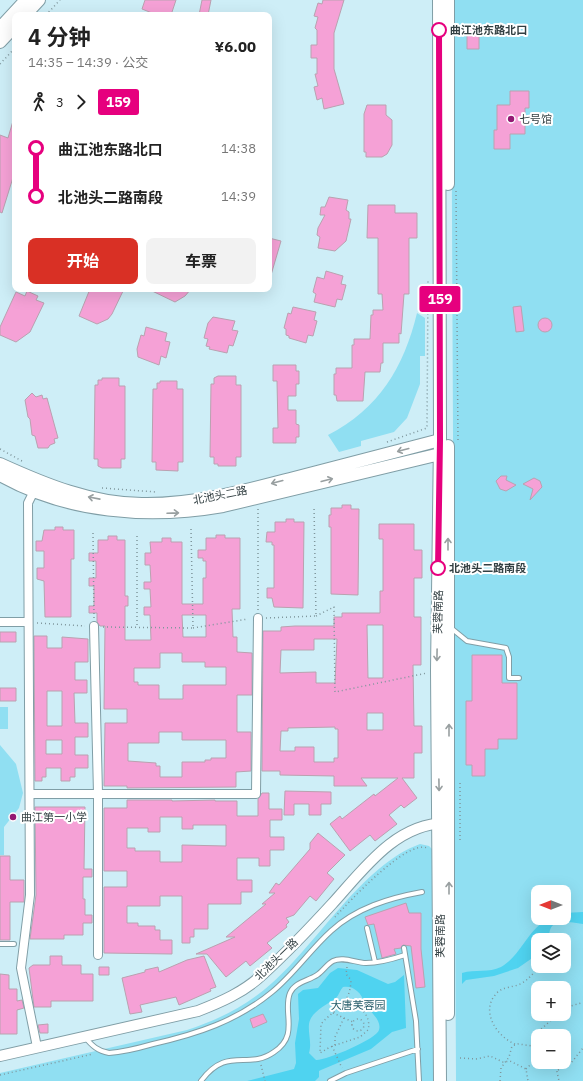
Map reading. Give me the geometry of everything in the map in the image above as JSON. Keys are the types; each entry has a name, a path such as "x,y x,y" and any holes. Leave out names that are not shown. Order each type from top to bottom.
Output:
{"main road":[{"path":"15,12 26,0"},
{"path":"28,12 39,0"},
{"name":"芙蓉南路","path":"439,0 440,454 437,670 444,823 448,1081"},
{"name":"芙蓉南路","path":"440,1081 448,626 448,0"},
{"path":"0,28 12,15"},
{"path":"0,42 12,29"},
{"name":"北池头二路","path":"0,464 28,476 84,496 141,504 163,503 222,497 440,440"},
{"name":"北池头二路","path":"0,475 34,491 94,508 140,513 191,512 258,498 440,454"}],"street":[{"path":"34,491 28,503 30,895 21,968 37,1047"},
{"path":"30,794 256,794 258,618"},
{"path":"0,622 28,622"},
{"path":"94,626 98,794 98,955"},
{"name":"北池头一路","path":"0,1056 198,1010 233,995 250,985 267,971 378,854 398,838 426,825 444,823"}],"lane":[{"path":"448,626 467,641 506,648 509,657 509,678 519,678"},
{"path":"84,1036 92,1046 100,1051 109,1053 176,1039 211,1028 248,1009 273,992 331,931 347,918 388,900 422,892"},
{"path":"367,928 375,962"},
{"path":"0,944 14,944"},
{"path":"404,948 414,1006 419,1081"},
{"path":"201,1081 209,1070 220,1063 260,1058 274,1053 285,1039 289,1025 289,997 293,989 302,982 316,976 333,961 347,960 360,963 375,962 405,955"},
{"path":"330,1081 345,1073 418,1049"}],"path":[{"path":"49,12 60,0"},
{"path":"0,64 12,51"},
{"path":"456,191 458,445"},
{"path":"382,444 427,428 428,354"},
{"path":"0,449 27,464"},
{"path":"98,488 161,492"},
{"path":"258,498 258,618"},
{"path":"314,506 316,616"},
{"path":"191,529 193,628"},
{"path":"94,533 94,626"},
{"path":"137,536 137,628"},
{"path":"28,622 137,628 193,628 258,618 316,616 334,607 334,692 427,673"},
{"path":"460,779 460,843"},
{"path":"347,960 346,974 351,980 351,991 347,1000 320,1026 320,1052 322,1053 332,1046 360,1037 369,1028 368,1020 362,1009 356,1004 347,1000"},
{"path":"531,1045 515,1044 506,1040 495,1028 490,1014 492,1001 499,991 522,983 534,973"},
{"path":"571,1006 581,1003"},
{"path":"333,1013 353,1022"},
{"path":"335,1045 335,1037 344,1018"},
{"path":"358,1019 363,1021 365,1025 363,1030 358,1032 354,1030 353,1022 358,1019"},
{"path":"542,1029 551,1021"},
{"path":"500,1081 501,1068 506,1062 512,1046 515,1044"},
{"path":"332,1046 345,1073"},
{"path":"559,1081 558,1070 571,1064 583,1048"},
{"path":"460,1058 476,1059 490,1056 526,1069"},
{"path":"260,1058 266,1081"},
{"path":"526,1069 531,1065"},
{"path":"526,1069 528,1081"}],"green space":[{"path":"451,0 583,0 583,1081 456,1081"},
{"path":"417,313 425,318 425,356 420,356 420,384 407,418 394,432 361,441 361,446 339,452 328,435 346,425 362,413 387,384 405,351 412,333"},
{"path":"0,707 8,707 8,729 0,729"},
{"path":"0,745 16,764 23,793 19,808 4,827 4,855 0,855"},
{"name":"大唐芙蓉园","path":"420,844 429,846 433,850 434,1081 0,1081 0,1073 187,1030 210,1022 243,1005 263,991 289,966 342,906 379,869 399,854"}],"shaded area":[{"path":"583,912 583,924 571,923 571,913"},
{"path":"539,925 554,925 549,933 532,933"},
{"path":"531,934 531,959 518,968 494,976 466,980 462,984 462,973 496,969 508,962"},
{"path":"338,968 357,970 388,984 395,982 404,975 406,1028 392,1032 371,1049 319,1071 319,1077 315,1081 247,1081 294,1069 296,1063 295,1043 299,1019 298,994 303,990 318,988 330,973","holes":["343,987 352,988 360,994 365,1004 377,1019 379,1023 379,1030 370,1039 361,1044 329,1057 316,1060 309,1053 310,1019 316,1012 336,998"]}],"building":[{"path":"145,0 176,0 172,12 150,12 142,9"},
{"path":"202,0 211,0 209,12 200,12"},
{"path":"323,0 344,0 334,33 334,69 344,104 324,109 322,98 317,100 314,87 318,86 315,74 317,74 317,58 311,58 311,45 317,45 317,30 315,28 318,17 314,16 318,3 322,4"},
{"path":"467,28 479,28 479,49 467,49"},
{"name":"七号馆","path":"510,91 529,91 529,108 525,108 525,134 510,134 510,149 494,149 494,130 497,130 497,105 510,105"},
{"path":"367,105 386,105 386,115 392,120 392,145 387,154 382,157 366,157 366,152 364,152 364,114"},
{"path":"12,124 12,181 2,213 0,212 0,135 8,138"},
{"path":"329,197 348,200 346,210 349,212 349,219 351,219 346,241 335,251 318,248 320,237 317,235 318,228 325,215 320,215 321,207 325,207"},
{"path":"368,205 395,205 395,213 417,213 417,238 409,238 409,294 404,294 399,343 383,343 383,363 381,363 380,372 365,372 363,401 337,401 336,395 334,395 334,374 336,374 336,368 352,368 352,345 354,345 354,339 370,339 371,315 373,315 373,310 383,310 382,294 378,294 378,238 367,238"},
{"path":"272,239 281,241 272,272"},
{"path":"326,271 343,276 341,284 346,285 342,300 337,299 335,307 314,302 316,294 313,292 317,277 324,279"},
{"path":"16,292 25,296 27,292 29,292 38,296 36,300 44,303 30,332 16,342 0,335 0,327"},
{"path":"89,292 123,292 108,319 97,324 79,316"},
{"path":"154,292 188,292 175,302"},
{"path":"521,306 524,331 516,332 513,307"},
{"path":"293,307 316,312 314,320 317,321 313,336 308,335 306,343 289,338 289,336 286,335 286,329 284,328 288,313 291,314"},
{"path":"213,317 235,321 232,330 238,331 233,346 229,345 227,353 209,349 210,347 206,346 208,339 204,338 208,323"},
{"path":"542,318 548,318 552,322 552,328 548,332 542,332 538,328 538,322"},
{"path":"146,327 167,333 165,341 170,342 166,358 161,356 159,365 138,357 137,349 141,335 144,336"},
{"path":"273,365 296,365 296,371 299,371 299,384 296,384 296,396 288,396 288,410 296,410 296,424 299,425 299,437 296,437 296,443 273,443 273,428 278,428 277,381 273,381"},
{"path":"218,376 236,376 236,385 241,385 241,457 236,457 236,466 218,466 218,464 214,464 214,457 210,457 211,384 214,384 214,378"},
{"path":"102,378 119,378 119,386 125,386 125,459 121,459 121,468 102,468 98,466 98,459 94,459 95,385 98,385 98,380 102,380"},
{"path":"160,381 177,381 177,389 183,389 183,462 178,462 178,471 156,470 156,462 152,462 153,389 157,389 157,383 160,383"},
{"path":"32,393 36,397 42,395 43,399 47,398 58,438 54,439 55,443 50,445 48,448 38,448 35,436 32,435 25,400"},
{"path":"501,476 507,476 506,480 516,485 506,491 500,489 496,481"},
{"path":"534,478 540,481 542,487 530,500 533,489 523,484"},
{"path":"342,505 351,505 351,509 359,509 358,595 331,594 331,527 329,527 329,515 331,515 331,508 342,508"},
{"path":"286,519 294,519 294,522 304,522 303,608 274,607 272,598 267,598 267,588 274,588 274,545 272,545 272,542 266,542 267,532 275,532 275,522 286,522"},
{"path":"379,524 414,524 414,550 422,550 422,578 414,578 414,617 421,617 421,665 413,665 414,726 422,726 422,753 414,753 414,778 402,778 417,798 404,808 401,805 389,815 397,824 375,841 370,835 350,851 330,824 340,816 342,819 374,794 375,796 398,778 361,778 367,786 334,786 334,776 280,775 280,771 262,771 263,631 281,631 281,627 295,626 334,626 334,617 342,617 342,613 380,613 380,591 383,591 383,539 379,539","holes":["367,625 383,625 383,678 368,678","314,639 337,639 335,683 316,683 316,672 280,673 281,650 314,650","367,713 383,713 383,730 367,730","335,727 335,729 338,729 338,758 334,758 334,762 314,762 314,747 295,747 295,751 280,751 281,731 288,731 288,728"]},
{"path":"55,527 63,527 63,530 74,530 74,559 71,559 71,617 45,617 44,581 37,579 37,568 44,568 44,551 36,551 36,541 42,541 44,530 55,530"},
{"path":"216,535 225,535 225,538 240,538 240,609 232,609 233,637 237,637 237,652 252,653 252,695 237,695 237,732 251,732 251,771 236,772 236,787 127,788 127,786 104,786 105,723 127,723 127,709 104,709 105,626 100,626 97,622 97,613 89,613 89,606 94,606 94,586 89,586 89,578 96,578 96,561 89,561 89,553 98,553 98,540 108,540 108,536 117,536 117,540 125,540 125,596 128,596 128,606 125,606 125,640 151,640 150,615 144,615 144,607 151,607 150,589 144,589 144,582 151,582 150,565 145,565 145,553 151,553 150,542 162,542 162,538 171,538 171,542 182,542 182,604 203,604 203,578 206,578 206,561 203,561 203,558 198,558 198,550 206,550 206,538 216,538","holes":["182,615 206,615 206,637 183,637","160,653 182,653 182,662 205,662 205,667 226,667 226,685 183,685 183,699 159,699 159,685 138,685 138,682 134,682 134,668 160,668","159,732 182,732 182,740 226,740 226,758 211,758 211,760 205,760 205,762 182,762 182,777 160,777 160,766 156,766 156,763 128,761 128,743 159,743"]},
{"path":"0,632 16,632 16,642 0,642"},
{"path":"34,636 47,636 47,648 62,648 62,637 88,639 88,662 75,662 75,680 87,680 87,693 74,693 75,723 88,723 88,737 75,737 75,755 88,755 88,768 75,768 75,777 70,777 70,781 61,781 61,768 46,768 46,777 42,777 42,781 35,781","holes":["47,691 62,691 62,726 47,726","46,740 62,740 62,754 46,754"]},
{"path":"472,655 502,655 502,683 517,683 517,739 498,739 498,749 485,749 485,776 472,776 472,765 466,765 466,701 472,701"},
{"path":"0,688 16,688 16,701 0,701"},
{"path":"285,791 331,792 331,804 321,804 321,815 309,815 309,804 294,804 294,815 284,815"},
{"path":"262,793 269,793 269,809 282,809 282,820 270,820 270,837 284,837 284,850 270,850 270,866 259,866 259,858 237,858 237,880 252,880 252,892 241,892 241,904 208,904 208,929 194,929 194,937 190,937 190,943 182,943 182,896 160,896 160,906 127,906 127,923 138,923 138,926 155,926 155,930 160,930 160,940 172,940 172,954 104,953 104,887 127,887 127,871 104,871 104,808 127,808 127,800 237,801 237,816 258,816 258,799","holes":["160,817 182,817 182,829 193,829 193,825 226,825 226,846 182,845 182,862 160,862 160,851 135,851 135,848 127,848 127,828 148,828 148,832 160,832"]},
{"path":"35,807 85,807 84,869 92,869 92,877 83,877 83,899 85,899 85,915 92,915 92,923 83,923 83,935 64,935 64,939 30,939 36,895"},
{"path":"318,833 345,855 327,873 334,879 316,901 310,896 294,915 286,918 289,922 286,925 287,927 267,943 272,948 250,966 246,961 226,977 207,954 196,954 235,937 226,937 266,904 262,904 275,893 269,893 276,883 279,885 310,849 310,843"},
{"path":"0,856 10,856 10,880 24,880 24,902 10,902 10,940 0,940"},
{"path":"406,903 409,913 421,913 421,949 425,987 416,988 411,946 403,945 401,948 394,949 396,954 382,958 374,924 368,925 365,917"},
{"path":"50,956 62,956 62,965 81,965 81,974 93,974 93,1001 51,1001 51,1007 34,1007 29,968 33,965 50,965"},
{"path":"204,956 216,987 210,989 211,991 179,1005 176,997 140,1005 142,1012 130,1014 122,978 158,967 159,972 187,960"},
{"path":"99,967 109,967 109,975 99,975"},
{"path":"0,974 9,975 9,989 17,989 17,1001 22,1000 24,1008 17,1010 17,1034 0,1034"},
{"path":"263,1014 267,1022 253,1028 250,1019"},
{"path":"48,1024 48,1033 40,1033 38,1025"}],"bus line":[{"name":"159","path":"438,568 440,440 439,30"}],"place":[{"name":"曲江池东路北口","path":"439,30"},
{"name":"七号馆","path":"511,119"},
{"name":"北池头二路南段","path":"438,568"},
{"name":"曲江第一小学","path":"13,817"}]}
